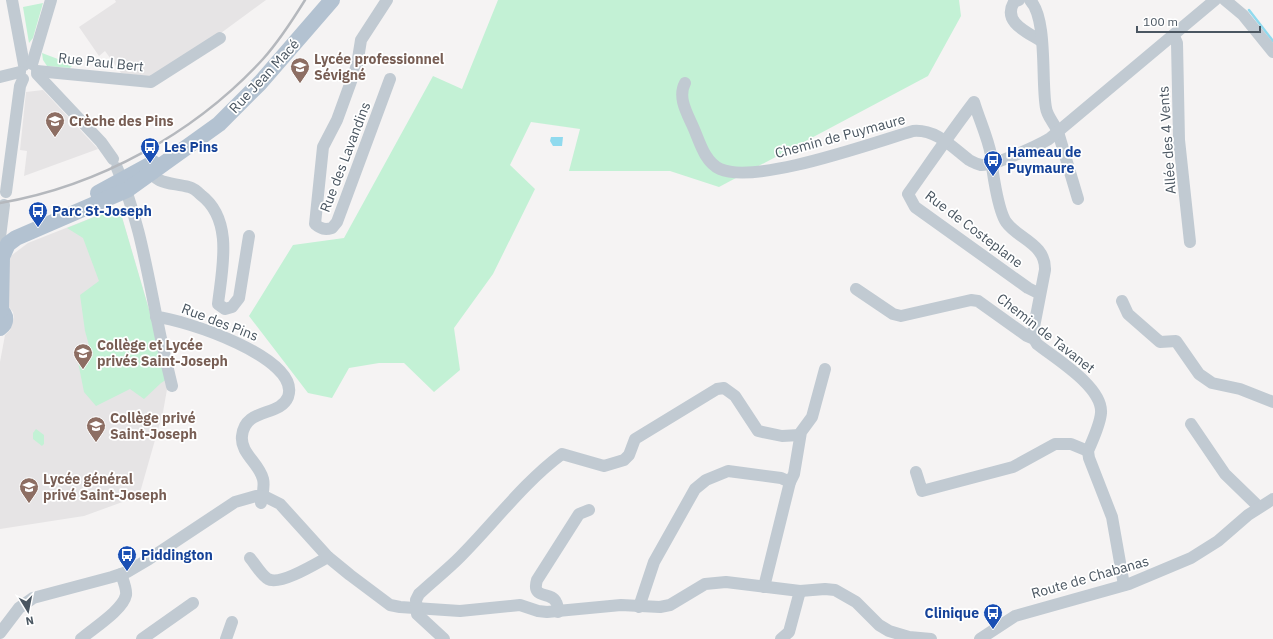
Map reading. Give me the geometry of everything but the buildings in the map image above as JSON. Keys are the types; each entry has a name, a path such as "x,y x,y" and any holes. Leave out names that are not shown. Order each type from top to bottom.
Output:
{"main road":[{"name":"Rue Jean Macé","path":"134,171 190,146 239,106 332,0"},
{"path":"6,238 98,204 134,171"},
{"path":"6,238 108,188 134,171"},
{"path":"0,328 4,325 6,319 1,310 1,266 6,238"}],"street":[{"path":"12,0 29,71 134,171 162,181 191,187 208,200 218,216 223,234 218,304 225,309 232,307 239,298 250,236"},
{"path":"6,192 20,86 29,71 51,0"},
{"name":"Rue des Lavandins","path":"387,0 361,40 357,65 337,120 323,147 315,224 325,230 332,228 337,222 390,79"},
{"path":"1019,0 1014,2 1011,7 1011,16 1015,24 1041,41"},
{"path":"1030,0 1036,6 1041,41 1044,64 1045,106 1047,114 1053,121 1058,132 1078,200"},
{"name":"Chemin de Puymaure","path":"685,83 681,92 684,104 706,157 716,166 729,171 753,172 786,167 913,131 928,132 944,141 974,163 981,165 991,163 1038,146 1058,132 1216,0"},
{"path":"1225,0 1243,14"},
{"path":"1234,0 1243,14 1273,52"},
{"name":"Allée des 4 Vents","path":"1174,36 1177,43 1179,140 1190,242"},
{"name":"Rue Paul Bert","path":"0,77 29,71 151,82 220,38"},
{"path":"944,141 974,102 990,155 1004,220 1042,255 1045,262 1045,270 1033,332 1034,339"},
{"name":"Rue de Costeplane","path":"944,141 908,194 915,208 1028,288 1040,294"},
{"path":"134,171 156,317 172,386"},
{"path":"4,205 6,238"},
{"name":"Chemin de Tavanet","path":"856,289 893,314 901,316 971,300 978,301 1027,336 1034,339 1037,344 1092,388 1096,394 1101,412 1088,451"},
{"path":"1122,301 1128,314 1160,342 1176,341 1199,374 1212,383 1240,389 1273,402"},
{"name":"Rue des Pins","path":"156,317 182,322 247,346 257,352 281,373 289,392 288,398 283,403 255,416 247,423 243,431 243,447 261,473 264,483 261,500"},
{"path":"764,587 790,482 794,474 800,435 812,417 825,369"},
{"path":"444,639 421,619 416,609 419,594 460,556 502,510 548,464 562,454 604,466 624,460 629,455 635,439 717,389 724,388 735,396 758,431 782,436 800,435"},
{"path":"1191,424 1225,474 1260,507"},
{"path":"916,472 922,491 1013,466 1055,444 1071,444 1088,451 1089,458 1112,517 1124,585"},
{"path":"639,607 654,562 695,489 706,480 728,471 781,478 790,482"},
{"path":"0,633 18,608 33,598 120,574 149,559 224,509 245,498 256,496 261,500 280,504 328,556 350,575 390,605 416,609 460,611 520,605 538,611 558,612 607,606 660,607 670,605 700,586 715,582 800,591 825,589 839,592 856,602 878,626 909,637 932,639"},
{"name":"Route de Chabanas","path":"980,639 991,635 1016,616 1028,611 1124,585 1169,568 1200,553 1260,507 1273,499"},
{"path":"558,612 556,601 553,597 539,593 537,589 537,580 579,514 589,510"},
{"path":"250,558 267,579 275,581 308,569 328,556"},
{"path":"81,639 111,614 124,600 125,588 120,574"},
{"path":"790,637 800,591"},
{"path":"142,639 193,603"},
{"path":"226,639 232,622"}],"shaded area":[{"path":"115,0 266,0 221,33 150,77 121,73 105,51 99,56 79,27 116,2"},
{"name":"Crèche des Pins","path":"43,90 98,149 24,176 27,151 20,150 26,92"},
{"name":"Collège et Lycée privés Saint-Joseph","path":"119,207 169,378 163,412 139,496 84,516 0,529 0,362 5,335 10,330 14,318 13,312 4,301 8,258 28,243"}],"green space":[{"path":"498,0 959,0 961,16 928,76 719,187 670,171 569,171 580,129 531,122 510,165 535,189 493,274 454,328 460,370 434,392 404,363 379,363 349,368 332,398 308,393 249,316 293,245 344,238 433,76 462,89"},
{"path":"43,3 33,38 29,43 23,7"},
{"path":"42,53 71,64 72,66 70,68 47,66 43,60"},
{"path":"119,207 169,378 161,383 144,399 130,389 96,406 84,392 77,357 90,349 85,331 80,295 99,281 83,238 67,228"},
{"path":"36,429 44,435 44,444 42,446 33,439 33,433"}],"water":[{"path":"551,137 563,137 562,146 553,146 550,141"}],"waterway":[{"path":"1249,10 1273,41"}],"railway":[{"path":"0,203 37,195 73,184 109,169 176,133 236,86 263,59 285,31 305,0"}],"place":[{"name":"Lycée professionnel Sévigné","path":"300,84"},
{"name":"Crèche des Pins","path":"55,138"},
{"name":"Les Pins","path":"150,164"},
{"name":"Hameau de Puymaure","path":"993,177"},
{"name":"Parc St-Joseph","path":"38,228"},
{"name":"Collège et Lycée privés Saint-Joseph","path":"83,370"},
{"name":"Collège privé Saint-Joseph","path":"96,443"},
{"name":"Lycée général privé Saint-Joseph","path":"29,504"},
{"name":"Piddington","path":"127,572"},
{"name":"Clinique","path":"993,630"}]}
